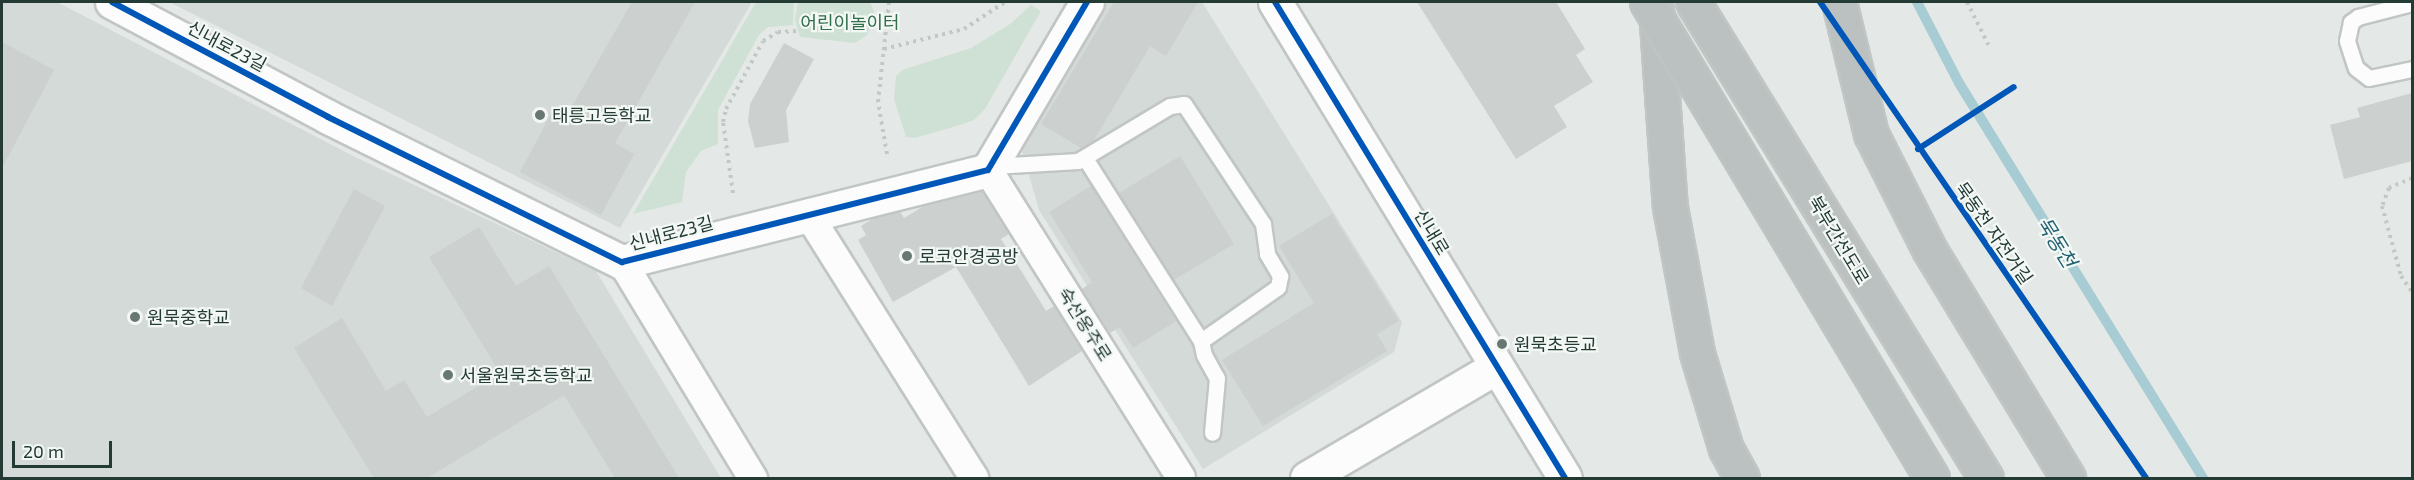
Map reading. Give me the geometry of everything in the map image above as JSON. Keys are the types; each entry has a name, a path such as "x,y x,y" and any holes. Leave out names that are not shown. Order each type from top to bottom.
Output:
{"highway":[{"path":"1647,2 1932,478"},
{"path":"1656,2 1670,207 1697,353 1726,448 1742,478"},
{"name":"북부간선도로","path":"1693,2 1986,478"},
{"path":"1839,2 1871,134 1924,239 2068,478"}],"street":[{"name":"신내로23길","path":"112,2 328,117 622,262 990,168"},
{"path":"990,168 1087,2"},
{"name":"신내로","path":"1275,2 1564,478"},
{"name":"숙선옹주로","path":"990,168 1181,478"},
{"path":"808,214 974,478"},
{"path":"622,262 753,478"},
{"path":"1307,478 1496,367"}],"lane":[{"path":"2412,3 2358,17 2351,22 2347,41 2356,68 2369,78 2412,69"},
{"path":"990,168 1085,158 1170,106 1184,104 1263,224 1267,254 1281,281 1270,295 1201,341"},
{"path":"1085,158 1201,341 1204,355 1217,378 1212,433"}],"path":[{"path":"887,154 878,102 889,2"},
{"path":"884,50 964,29 1003,2"},
{"path":"1967,2 1990,48"},
{"path":"733,193 723,122 726,109 763,41 778,32 798,31"},
{"path":"1918,149 2014,87"},
{"path":"1912,140 1925,159"},
{"path":"2412,178 2389,188 2382,206 2401,276 2412,292"}],"shaded area":[{"path":"2,2 57,2 353,156 596,271 721,478 2,478"},
{"name":"태릉고등학교","path":"169,2 752,2 620,228"},
{"path":"1107,2 1202,2 1402,322 1394,352 1203,469 1039,210 1022,151 1022,143"}],"green space":[{"path":"756,2 794,2 793,25 768,27 759,35 718,110 718,144 701,151 686,172 682,202 633,214"},
{"name":"어린이놀이터","path":"798,2 870,2 874,11 867,35 855,43 800,37 795,20"},
{"path":"1031,5 1041,11 985,109 974,120 960,125 915,138 906,137 894,99 896,76 902,70 971,48 1010,24"}],"building":[{"path":"632,2 695,2 615,143 634,154 601,215 520,172 553,110 566,117"},
{"path":"1114,2 1198,2 1166,56 1150,46 1094,140 1081,148 1041,124"},
{"path":"1417,2 1556,2 1585,49 1576,55 1593,82 1554,106 1567,127 1516,159"},
{"path":"2,42 54,70 2,168"},
{"path":"784,43 814,59 786,110 789,142 755,148 748,121 750,104"},
{"path":"2412,93 2412,161 2344,179 2330,125 2360,117 2357,108"},
{"path":"1180,156 1234,244 1174,280 1119,193"},
{"path":"1091,186 1176,321 1133,348 1120,327 1110,333 1082,289 1092,282 1049,212"},
{"path":"354,189 385,206 332,306 301,288"},
{"path":"982,191 1009,234 1001,239 1046,311 1054,306 1082,351 1029,386 956,267 893,302 858,240 866,235 861,226 874,218 900,211 904,218 925,205"},
{"path":"1332,214 1399,321 1377,334 1387,351 1263,426 1222,360 1314,303 1279,246"},
{"path":"479,227 516,286 549,266 679,478 615,478 564,395 427,478 374,478 294,348 342,318 386,391 404,380 427,417 500,373 429,257"}],"waterway":[{"name":"묵동천","path":"1917,2 1959,83 2203,478"}],"cycle path":[{"path":"112,2 328,117 622,262 988,170 1087,2"},
{"path":"1275,2 1565,478"},
{"name":"묵동천 자전거길","path":"1820,2 2146,478"},
{"path":"1918,149 2014,87"}],"place":[{"name":"태릉고등학교","path":"540,115"},
{"name":"로코안경공방","path":"907,256"},
{"name":"원묵중학교","path":"135,317"},
{"name":"원묵초등교","path":"1502,344"},
{"name":"서울원묵초등학교","path":"448,375"}]}
